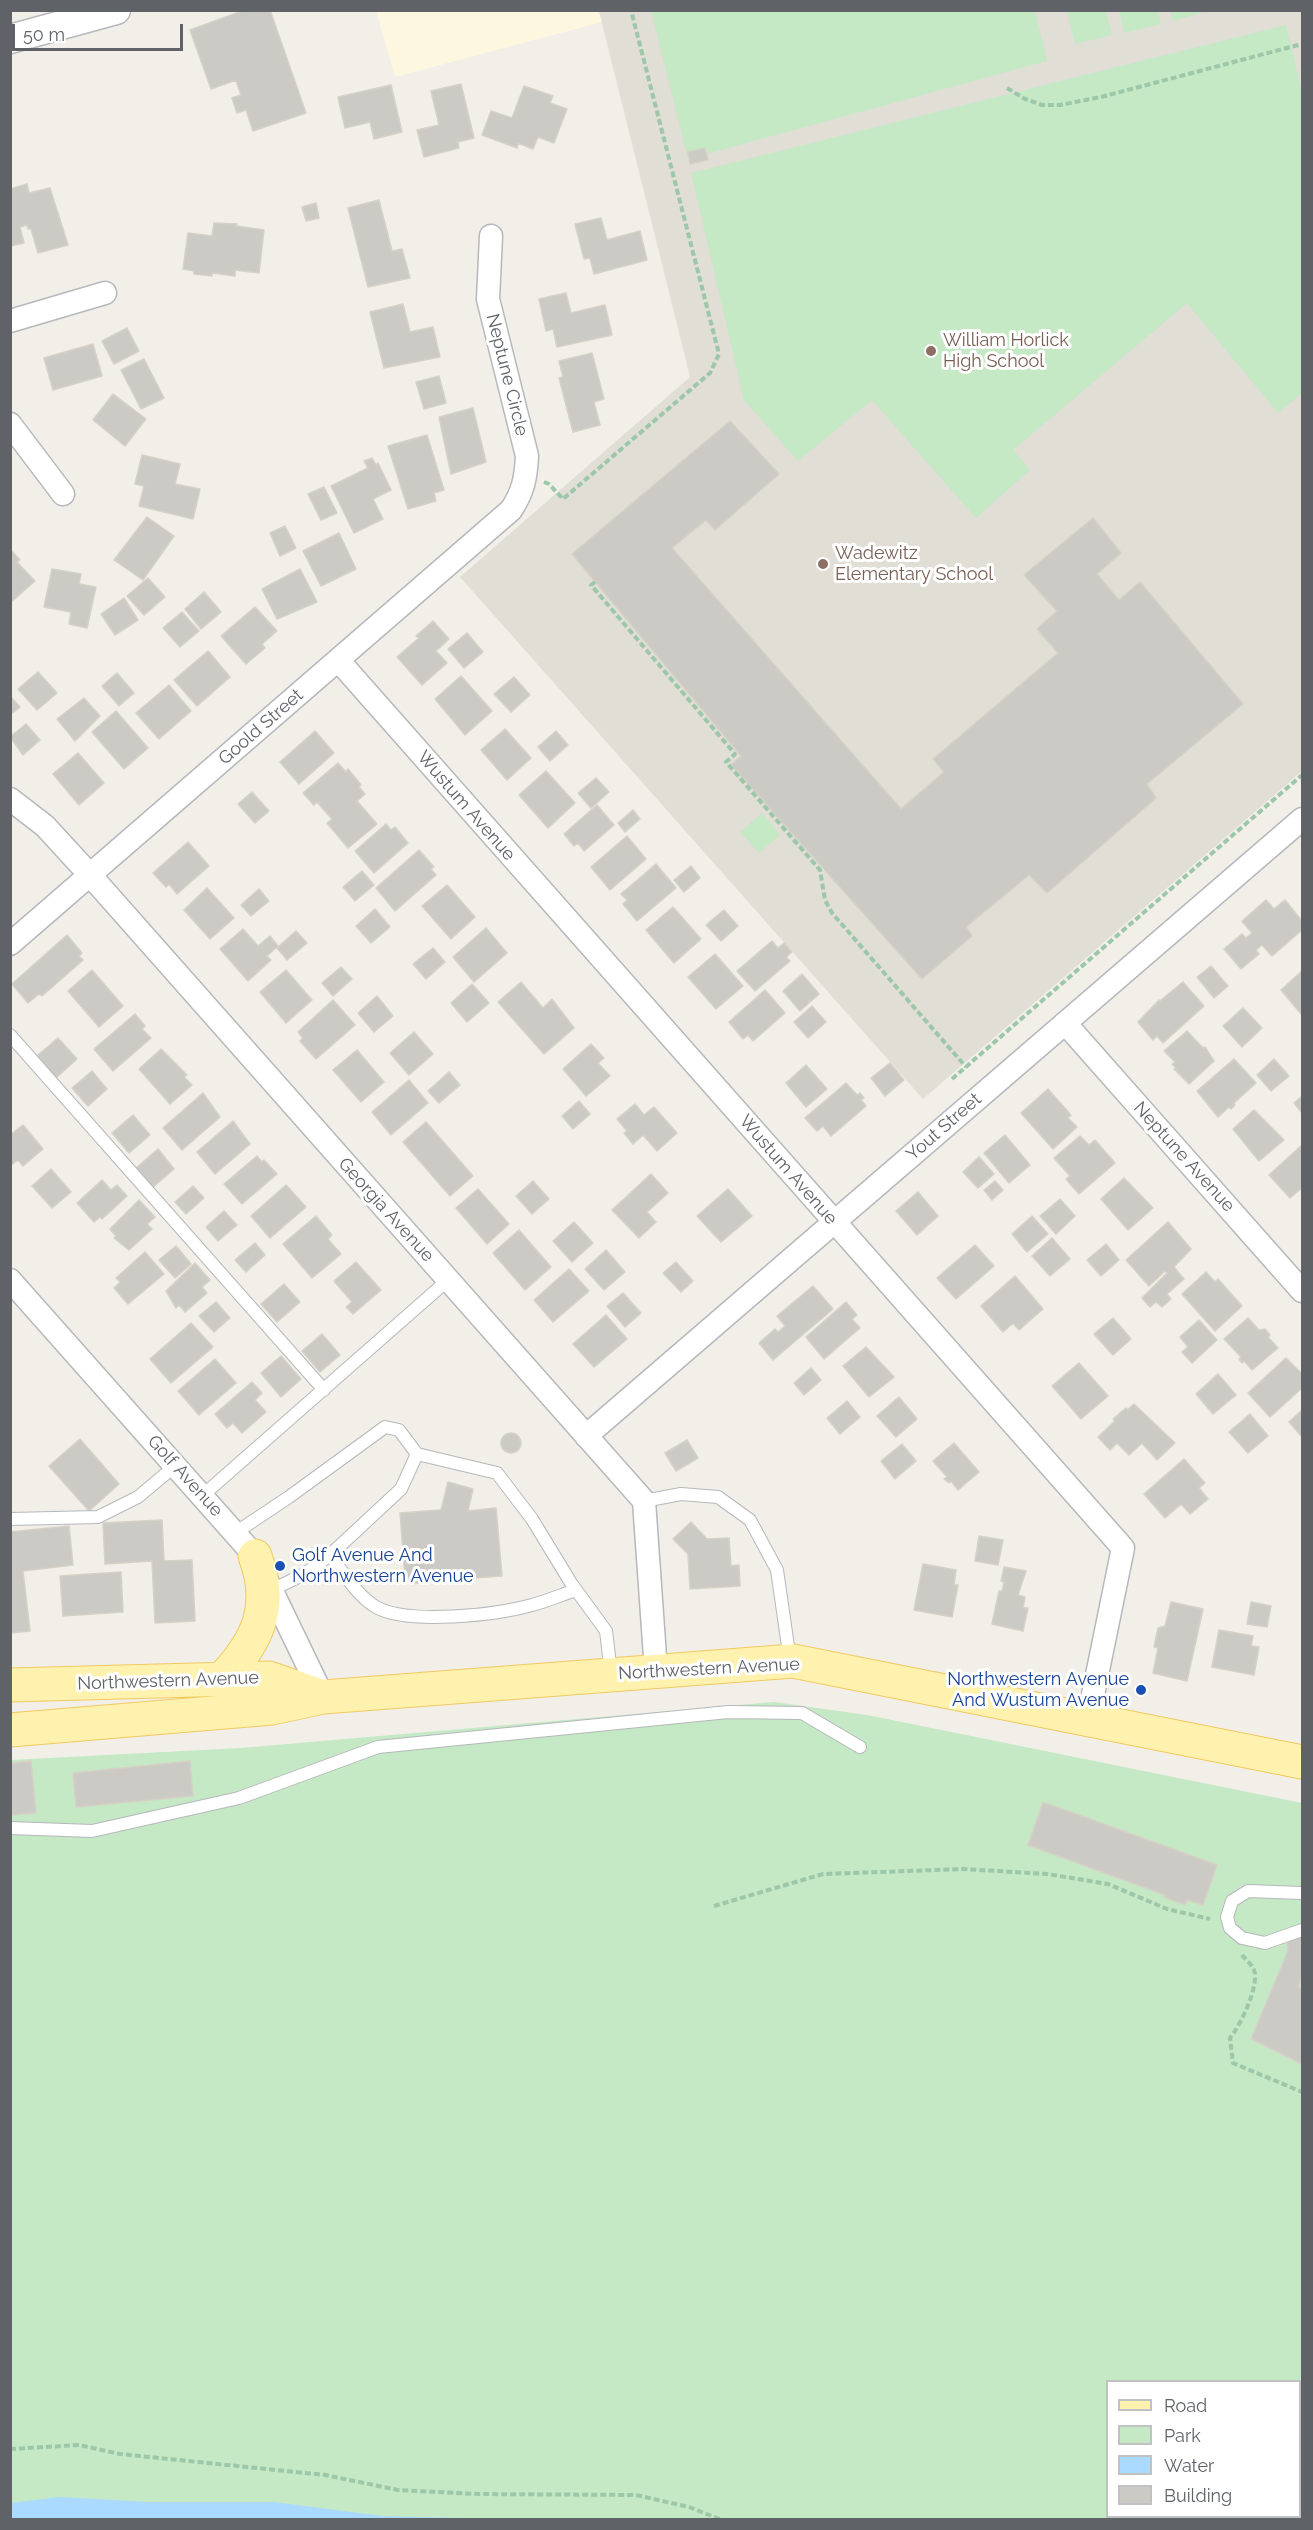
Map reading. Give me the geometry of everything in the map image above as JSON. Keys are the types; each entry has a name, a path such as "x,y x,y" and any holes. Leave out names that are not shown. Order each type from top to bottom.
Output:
{"main road":[{"path":"223,1678 246,1649 257,1629 264,1607 264,1582 245,1544"},
{"name":"Northwestern Avenue","path":"10,1730 272,1708 323,1697 790,1661 1302,1762"},
{"name":"Northwestern Avenue","path":"10,1685 269,1678 323,1697"}],"street":[{"path":"10,39 116,10"},
{"name":"Neptune Circle","path":"491,236 488,299 527,456 526,476 521,495 511,510"},
{"path":"10,321 105,293"},
{"path":"10,424 63,494"},
{"name":"Goold Street","path":"10,944 511,510"},
{"name":"Wustum Avenue","path":"338,660 1123,1548 1088,1719"},
{"name":"Georgia Avenue","path":"10,799 45,826 90,875 644,1501"},
{"name":"Yout Street","path":"586,1436 1065,1023 1300,827"},
{"name":"Neptune Avenue","path":"1065,1023 1302,1291"},
{"name":"Golf Avenue","path":"10,1280 245,1544 272,1590 323,1697"},
{"path":"644,1501 656,1671"}],"lane":[{"path":"10,1035 324,1390"},
{"path":"202,1496 448,1280"},
{"path":"245,1544 289,1497 385,1426 399,1430 417,1454 497,1473 532,1519 576,1590 606,1631 611,1674"},
{"path":"272,1590 306,1573 330,1555 401,1489 417,1454"},
{"path":"10,1519 98,1517 138,1497 175,1466"},
{"path":"644,1501 681,1494 718,1497 750,1520 777,1570 790,1661"},
{"path":"330,1555 360,1594 376,1607 399,1616 436,1617 506,1610 531,1605 576,1590"},
{"path":"10,1828 92,1831 239,1798 378,1747 728,1712 802,1713 860,1747"},
{"path":"1302,1893 1248,1891 1232,1901 1227,1917 1230,1928 1242,1938 1265,1943 1302,1930"}],"path":[{"path":"526,476 549,484 563,500 710,373 719,354 631,10"},
{"path":"1007,88 1024,99 1042,105 1060,105 1101,97 1302,44"},
{"path":"595,582 591,585 735,754 726,762 820,870 825,900 832,913 966,1067"},
{"path":"952,1079 1302,775"},
{"path":"714,1906 823,1874 964,1869 1047,1874 1108,1884 1167,1909 1215,1920"},
{"path":"1235,1948 1254,1969 1256,1982 1238,2028 1230,2038 1233,2064 1302,2092"},
{"path":"10,2449 79,2445 120,2454 325,2475 398,2490 477,2494 636,2495 689,2506 722,2520"}],"shaded area":[{"path":"376,11 599,11 602,22 395,77"},
{"path":"599,11 1302,11 1302,771 923,1099 460,577 690,377"}],"green space":[{"path":"1170,10 1209,11 1173,21"},
{"path":"651,11 1035,11 1047,61 688,159"},
{"path":"1067,11 1106,11 1112,35 1075,44"},
{"path":"1119,11 1158,11 1161,24 1124,33"},
{"name":"William Horlick High School","path":"1286,25 1302,92 1302,393 1278,413 1187,303 1013,450 1030,470 976,518 872,400 798,461 744,400 691,173"},
{"path":"762,813 780,835 759,853 740,832"},
{"path":"774,1702 867,1715 1302,1803 1302,2519 11,2519 11,1760 241,1748"}],"water":[{"path":"60,2497 147,2502 274,2502 382,2516 500,2519 11,2519 11,2503"}],"building":[{"path":"245,10 270,10 306,113 253,131 246,110 237,113 232,98 241,95 236,80 211,89 190,30"},
{"path":"461,84 474,138 458,142 459,148 424,157 417,130 439,125 431,91"},
{"path":"391,85 402,132 374,139 370,122 345,128 338,97"},
{"path":"524,86 553,96 550,103 567,109 554,143 538,137 533,149 518,143 517,148 482,135 491,111 512,118"},
{"path":"705,148 708,160 690,164 688,152"},
{"path":"27,184 29,193 50,188 68,245 38,253 31,229 28,229 27,225 20,227 24,243 10,246 10,189"},
{"path":"379,200 392,251 402,249 410,278 368,287 348,208"},
{"path":"316,203 319,218 306,221 302,207"},
{"path":"601,218 607,240 640,231 647,260 594,274 590,258 584,259 575,224"},
{"path":"214,223 237,224 236,226 264,230 259,273 235,270 235,276 212,273 212,276 194,274 194,271 183,269 188,233 212,236"},
{"path":"566,293 571,313 605,305 612,335 557,347 553,329 546,331 539,299"},
{"path":"403,304 410,332 433,327 440,357 384,368 370,312"},
{"path":"127,328 139,351 114,364 102,341"},
{"path":"93,344 102,376 53,390 44,358"},
{"path":"592,353 604,399 594,402 600,425 573,432 559,378 563,377 559,361"},
{"path":"144,359 164,398 141,409 121,370"},
{"path":"439,376 446,403 424,409 416,382"},
{"path":"113,394 146,419 125,446 93,420"},
{"path":"473,408 486,462 451,474 439,417"},
{"path":"730,421 779,474 715,530 706,520 672,548 901,809 944,772 933,759 1058,653 1037,629 1057,611 1024,575 1093,518 1121,553 1097,574 1119,600 1140,582 1243,704 1147,784 1156,798 1047,893 1029,875 966,927 972,936 922,979 731,765 741,756 572,554"},
{"path":"427,435 444,490 434,493 436,501 408,509 388,446"},
{"path":"142,455 180,464 175,484 200,489 193,519 139,506 144,486 135,484"},
{"path":"372,458 376,465 378,463 391,490 373,499 383,519 354,533 331,486 368,468 364,461"},
{"path":"324,487 337,513 321,520 308,494"},
{"path":"147,517 174,536 143,580 114,560"},
{"path":"285,526 296,548 280,556 270,533"},
{"path":"339,533 356,569 321,586 303,551"},
{"path":"10,549 20,560 17,562 35,581 10,603"},
{"path":"52,569 81,574 79,584 96,587 87,628 69,624 71,612 44,607"},
{"path":"300,569 317,602 277,619 262,589"},
{"path":"148,578 165,597 144,615 127,596"},
{"path":"204,592 221,612 201,629 185,609"},
{"path":"124,598 138,620 115,635 101,614"},
{"path":"255,607 277,631 262,644 265,648 246,664 221,636"},
{"path":"182,612 199,631 180,647 163,628"},
{"path":"433,621 449,639 436,651 447,663 422,685 397,657 419,638 416,636"},
{"path":"467,633 483,652 464,668 448,649"},
{"path":"208,651 230,677 197,706 174,680"},
{"path":"38,672 57,693 37,710 18,689"},
{"path":"117,673 134,693 119,706 102,686"},
{"path":"461,676 492,711 465,735 435,699"},
{"path":"514,677 530,695 511,712 494,694"},
{"path":"169,685 191,711 159,739 136,713"},
{"path":"10,696 20,707 10,715"},
{"path":"84,698 100,716 75,741 57,719"},
{"path":"116,711 148,748 124,769 92,732"},
{"path":"26,724 40,740 23,755 10,737"},
{"path":"505,729 531,758 507,780 481,750"},
{"path":"315,731 334,753 299,784 280,762"},
{"path":"556,731 568,745 550,761 538,747"},
{"path":"78,753 104,783 79,805 53,774"},
{"path":"338,763 346,772 348,769 361,785 359,787 365,794 357,801 377,824 348,848 327,823 332,819 317,802 314,805 303,793"},
{"path":"546,771 575,803 548,828 519,795"},
{"path":"596,778 609,792 591,808 578,793"},
{"path":"252,792 269,811 255,823 238,804"},
{"path":"597,805 614,825 584,851 578,843 574,846 564,834"},
{"path":"633,810 640,819 625,832 618,823"},
{"path":"386,824 391,830 395,827 408,843 374,873 355,851"},
{"path":"627,836 646,859 610,890 591,867"},
{"path":"188,842 209,866 177,894 169,884 166,887 153,873"},
{"path":"419,850 434,867 431,869 436,875 395,911 376,888"},
{"path":"656,864 676,888 637,921 623,904 627,900 621,894"},
{"path":"691,866 700,878 684,892 674,880"},
{"path":"362,871 374,885 355,901 343,887"},
{"path":"447,885 475,917 451,939 422,906"},
{"path":"207,888 234,918 210,939 184,910"},
{"path":"259,889 269,901 251,916 241,905"},
{"path":"1266,900 1274,909 1285,900 1302,921 1302,930 1272,956 1262,945 1256,950 1259,954 1241,969 1224,949 1242,934 1246,938 1252,933 1242,921"},
{"path":"673,907 701,939 674,963 646,930"},
{"path":"375,909 390,927 371,943 356,926"},
{"path":"724,910 738,926 721,941 706,925"},
{"path":"486,928 507,953 474,982 453,957"},
{"path":"243,929 258,946 270,936 278,946 267,956 271,960 248,981 220,949"},
{"path":"296,931 307,943 287,960 277,948"},
{"path":"67,935 82,953 79,956 83,960 42,996 39,994 28,1003 12,984"},
{"path":"772,941 778,948 784,943 792,952 786,957 790,961 755,991 737,971"},
{"path":"433,948 445,962 426,979 413,964"},
{"path":"715,954 743,986 716,1009 688,977"},
{"path":"1211,966 1228,986 1214,998 1197,977"},
{"path":"341,967 352,979 333,996 322,983"},
{"path":"92,970 123,1006 99,1027 68,991"},
{"path":"286,970 312,1000 286,1023 260,992"},
{"path":"1302,971 1302,1015 1281,990"},
{"path":"802,974 819,994 800,1011 783,991"},
{"path":"521,982 543,1008 552,999 574,1028 544,1054 498,1002"},
{"path":"1183,982 1204,1006 1163,1043 1157,1036 1153,1040 1138,1022 1159,1000"},
{"path":"472,984 489,1003 467,1022 451,1003"},
{"path":"765,990 785,1013 753,1041 748,1035 743,1039 729,1022"},
{"path":"377,996 393,1016 374,1032 358,1013"},
{"path":"333,1000 355,1025 316,1059 300,1041 303,1038 298,1032"},
{"path":"812,1006 826,1022 808,1038 794,1022"},
{"path":"1243,1008 1262,1028 1242,1047 1223,1026"},
{"path":"135,1014 145,1026 142,1029 151,1038 113,1071 94,1049"},
{"path":"1187,1031 1203,1048 1205,1047 1214,1061 1189,1084 1174,1069 1176,1068 1172,1064 1175,1062 1164,1051"},
{"path":"414,1032 433,1054 409,1075 390,1053"},
{"path":"58,1038 77,1059 56,1078 37,1056"},
{"path":"591,1044 604,1058 598,1063 610,1076 586,1096 563,1069"},
{"path":"161,1049 187,1075 184,1077 192,1085 170,1104 139,1069"},
{"path":"357,1050 384,1082 361,1102 333,1070"},
{"path":"1234,1059 1256,1083 1234,1103 1231,1109 1229,1107 1218,1117 1197,1091"},
{"path":"1274,1059 1289,1076 1271,1091 1257,1075"},
{"path":"890,1063 904,1080 885,1096 871,1078"},
{"path":"806,1065 827,1089 806,1107 786,1083"},
{"path":"92,1071 107,1089 88,1106 72,1088"},
{"path":"449,1072 460,1085 439,1103 428,1091"},
{"path":"409,1080 428,1103 391,1135 372,1112"},
{"path":"846,1083 857,1095 860,1093 864,1098 861,1100 866,1106 831,1136 823,1126 817,1131 805,1118"},
{"path":"1048,1089 1071,1115 1068,1118 1077,1127 1053,1149 1021,1113"},
{"path":"203,1093 220,1117 182,1150 163,1128"},
{"path":"1302,1096 1302,1113 1294,1103"},
{"path":"579,1101 590,1114 573,1129 562,1116"},
{"path":"635,1104 644,1115 654,1107 677,1133 657,1151 643,1135 633,1144 624,1133 627,1131 617,1119"},
{"path":"1254,1110 1284,1140 1259,1161 1233,1129"},
{"path":"133,1115 150,1135 129,1153 112,1133"},
{"path":"233,1121 250,1144 215,1174 197,1152"},
{"path":"426,1122 473,1176 450,1196 403,1142"},
{"path":"23,1125 43,1149 23,1166 18,1160 10,1166 10,1135"},
{"path":"1005,1135 1030,1165 1009,1183 984,1153"},
{"path":"1080,1136 1089,1145 1095,1140 1115,1163 1079,1194 1066,1179 1070,1176 1054,1158"},
{"path":"1302,1145 1302,1188 1290,1198 1269,1175"},
{"path":"158,1149 174,1169 152,1188 135,1169"},
{"path":"257,1156 277,1174 242,1204 224,1184"},
{"path":"979,1157 994,1174 978,1188 963,1172"},
{"path":"51,1169 71,1192 52,1208 32,1186"},
{"path":"651,1174 668,1193 647,1212 656,1222 639,1238 612,1210"},
{"path":"1124,1178 1153,1208 1128,1230 1101,1199"},
{"path":"102,1180 111,1190 117,1185 127,1196 102,1219 100,1217 94,1222 77,1203"},
{"path":"533,1181 549,1199 532,1214 516,1196"},
{"path":"995,1181 1003,1190 992,1200 984,1190"},
{"path":"286,1185 306,1207 270,1238 251,1216"},
{"path":"193,1186 204,1198 186,1214 175,1202"},
{"path":"478,1189 509,1224 487,1244 456,1208"},
{"path":"728,1189 752,1216 721,1242 697,1216"},
{"path":"918,1192 938,1216 917,1235 896,1211"},
{"path":"1060,1199 1075,1216 1056,1234 1040,1216"},
{"path":"139,1200 155,1217 147,1224 152,1229 129,1250 114,1238 116,1236 110,1229"},
{"path":"224,1211 237,1225 218,1241 206,1227"},
{"path":"316,1216 332,1235 328,1239 341,1254 312,1278 283,1244"},
{"path":"1032,1216 1048,1234 1027,1252 1012,1234"},
{"path":"574,1222 593,1243 572,1262 553,1241"},
{"path":"1168,1222 1191,1249 1174,1267 1184,1279 1167,1294 1171,1299 1162,1307 1156,1302 1150,1307 1142,1298 1167,1273 1165,1271 1149,1286 1126,1260"},
{"path":"519,1230 551,1267 525,1290 493,1253"},
{"path":"1052,1238 1070,1259 1050,1276 1032,1256"},
{"path":"255,1243 265,1255 246,1272 235,1260"},
{"path":"1106,1244 1119,1260 1101,1276 1087,1260"},
{"path":"975,1245 994,1266 956,1299 937,1278"},
{"path":"176,1246 191,1264 175,1278 159,1260"},
{"path":"606,1250 625,1272 604,1290 585,1269"},
{"path":"145,1252 164,1274 128,1304 114,1288 120,1282 116,1278"},
{"path":"356,1262 381,1290 353,1314 346,1307 352,1302 334,1281"},
{"path":"676,1262 693,1281 681,1292 663,1273"},
{"path":"195,1263 210,1280 202,1287 207,1293 185,1312 179,1305 176,1308 166,1291"},
{"path":"569,1269 589,1291 553,1322 534,1300"},
{"path":"1206,1272 1215,1282 1218,1279 1242,1306 1215,1331 1182,1294"},
{"path":"1015,1276 1043,1309 1019,1330 1013,1323 1003,1332 981,1306"},
{"path":"284,1284 300,1302 277,1322 261,1304"},
{"path":"813,1286 833,1309 773,1360 759,1343 775,1329 778,1332 785,1326 777,1316"},
{"path":"623,1293 641,1313 625,1327 607,1306"},
{"path":"216,1302 230,1318 214,1332 199,1316"},
{"path":"846,1302 857,1315 852,1319 860,1328 824,1359 806,1337"},
{"path":"606,1315 627,1339 594,1367 573,1344"},
{"path":"1113,1318 1131,1339 1113,1355 1094,1334"},
{"path":"1248,1318 1259,1330 1265,1329 1270,1335 1268,1337 1278,1348 1252,1370 1244,1361 1242,1363 1239,1359 1241,1357 1224,1339"},
{"path":"1199,1320 1217,1340 1192,1363 1182,1352 1188,1347 1180,1337"},
{"path":"191,1323 213,1347 171,1383 150,1359"},
{"path":"322,1334 340,1355 320,1372 302,1351"},
{"path":"866,1347 894,1377 869,1397 843,1366"},
{"path":"281,1356 301,1379 281,1397 261,1373"},
{"path":"1286,1358 1302,1374 1302,1388 1270,1417 1248,1393"},
{"path":"215,1359 236,1383 199,1415 178,1391"},
{"path":"1079,1363 1108,1396 1081,1419 1052,1386"},
{"path":"811,1368 821,1380 804,1395 794,1383"},
{"path":"1218,1374 1236,1395 1213,1414 1196,1394"},
{"path":"252,1382 262,1393 255,1400 266,1412 242,1433 233,1423 227,1428 215,1414"},
{"path":"899,1397 917,1419 896,1437 877,1416"},
{"path":"847,1401 860,1417 840,1434 827,1418"},
{"path":"1134,1404 1175,1443 1157,1460 1142,1443 1129,1455 1117,1443 1110,1450 1098,1437 1115,1421 1113,1419"},
{"path":"1302,1410 1302,1437 1289,1422"},
{"path":"1250,1414 1268,1436 1248,1453 1229,1432"},
{"path":"511,1433 518,1436 521,1443 518,1450 511,1453 504,1450 501,1443 504,1436"},
{"path":"80,1439 119,1484 89,1511 49,1466"},
{"path":"687,1440 698,1458 676,1471 665,1453"},
{"path":"954,1443 979,1472 958,1490 951,1481 949,1483 944,1479 947,1477 933,1461"},
{"path":"902,1444 916,1461 895,1479 881,1461"},
{"path":"1184,1459 1205,1483 1199,1488 1208,1499 1190,1514 1181,1504 1165,1518 1144,1494"},
{"path":"448,1482 473,1489 468,1511 496,1508 502,1576 473,1578 473,1575 450,1576 450,1580 409,1584 408,1578 405,1578 400,1513 441,1510"},
{"path":"162,1520 164,1561 192,1560 195,1621 155,1623 152,1561 105,1564 103,1523"},
{"path":"691,1522 707,1539 729,1538 731,1566 739,1565 740,1586 690,1589 688,1554 673,1539"},
{"path":"69,1526 73,1565 23,1571 30,1631 10,1633 10,1532"},
{"path":"979,1536 1003,1540 998,1565 975,1561"},
{"path":"923,1564 956,1570 954,1585 958,1585 952,1617 914,1610"},
{"path":"1004,1567 1026,1571 1018,1595 1025,1597 1023,1608 1028,1608 1023,1631 992,1624 999,1591 1002,1591 1004,1582 1001,1581"},
{"path":"121,1572 123,1612 63,1616 60,1576"},
{"path":"1171,1602 1203,1609 1187,1681 1153,1673 1158,1648 1154,1647 1158,1628 1165,1626"},
{"path":"1251,1602 1271,1606 1267,1627 1247,1624"},
{"path":"1219,1630 1253,1636 1251,1646 1259,1647 1254,1675 1212,1667"},
{"path":"31,1761 36,1813 10,1815 10,1763"},
{"path":"190,1761 193,1796 76,1807 73,1773"},
{"path":"1043,1802 1217,1865 1203,1905 1187,1900 1185,1905 1164,1897 1165,1895 1028,1845"},
{"path":"1302,1932 1302,1976 1298,1987 1302,1989 1302,2064 1251,2039 1288,1951 1287,1938"}],"place":[{"name":"William Horlick High School","path":"931,351"},
{"name":"Wadewitz Elementary School","path":"823,564"},
{"name":"Golf Avenue And Northwestern Avenue","path":"280,1566"},
{"name":"Northwestern Avenue And Wustum Avenue","path":"1141,1690"}]}
